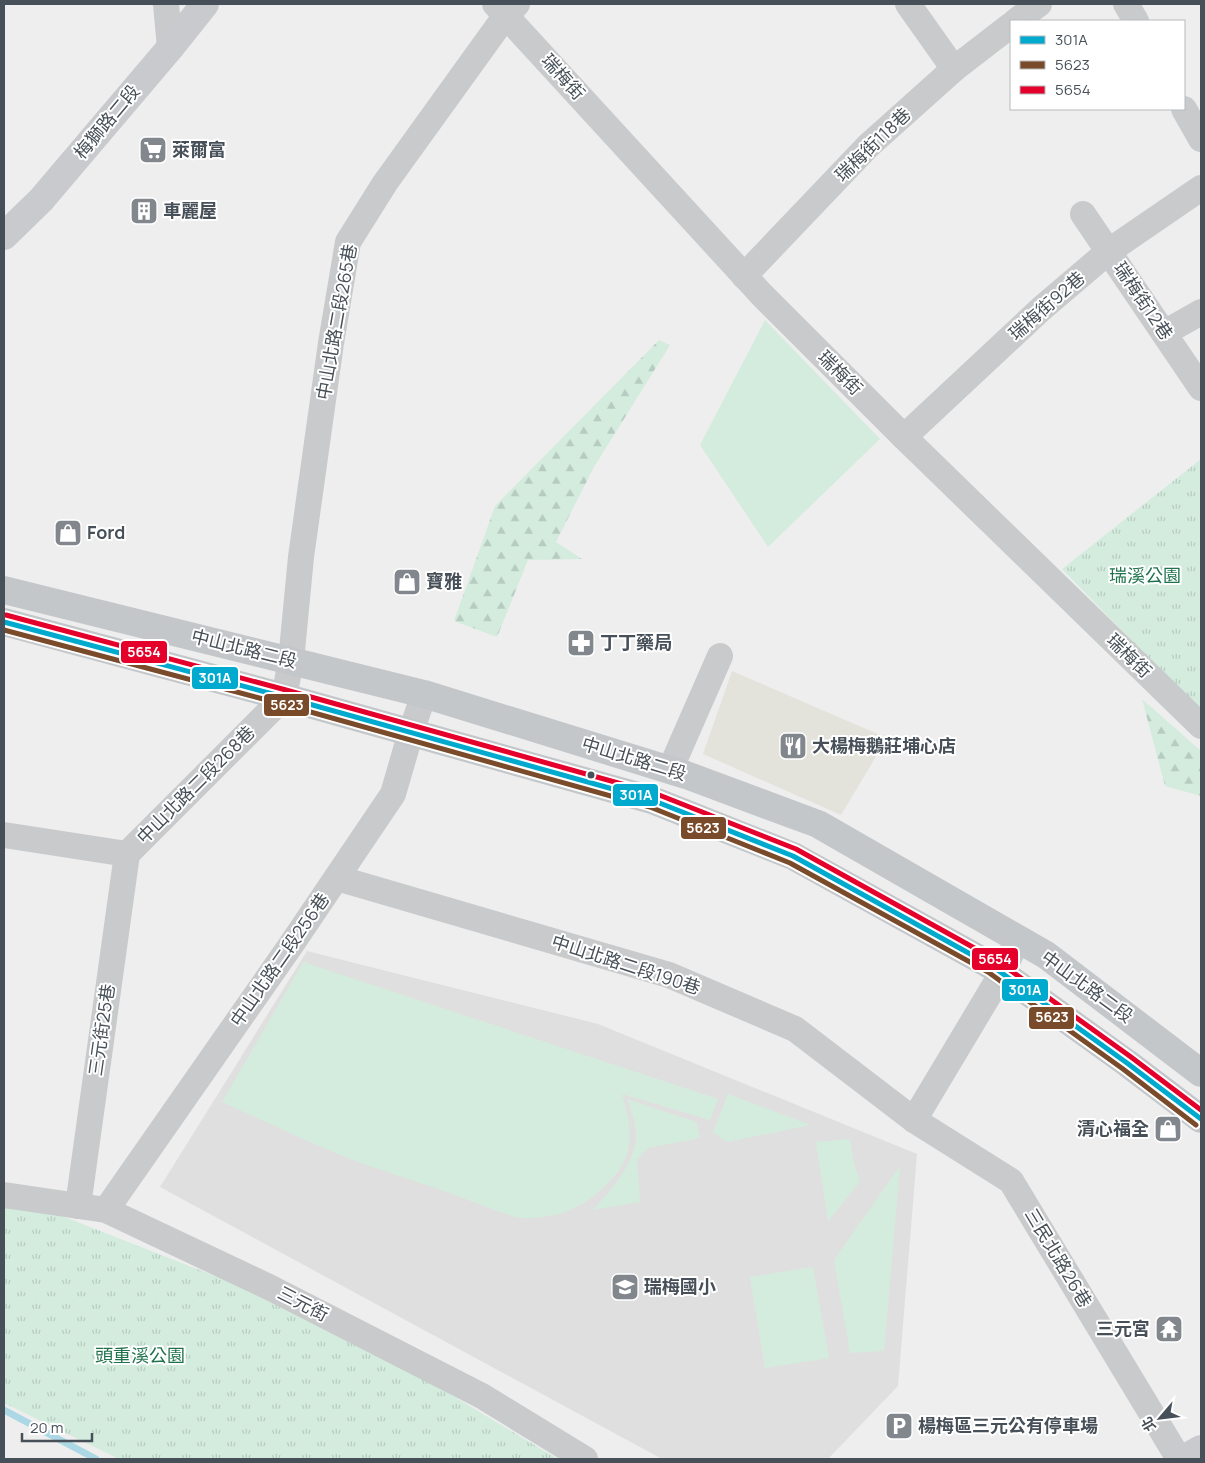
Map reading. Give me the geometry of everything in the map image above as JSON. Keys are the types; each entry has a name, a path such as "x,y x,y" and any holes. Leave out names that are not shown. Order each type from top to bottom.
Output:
{"main road":[{"name":"中山北路二段","path":"4,590 424,694 670,770 818,824 1046,955 1201,1072"},
{"name":"中山北路二段","path":"4,622 284,697 652,800 793,856 992,966 1127,1062 1201,1119"}],"street":[{"path":"166,4 170,48"},
{"name":"梅獅路二段","path":"8,224 41,200 205,4"},
{"path":"908,4 954,69"},
{"path":"1017,20 1039,4"},
{"path":"1126,4 1135,20"},
{"name":"瑞梅街","path":"506,7 760,294 1201,726"},
{"name":"中山北路二段265巷","path":"291,661 301,557 331,343 348,242 385,183 506,7"},
{"name":"瑞梅街118巷","path":"744,276 868,146 954,69 1010,26"},
{"path":"1185,110 1201,140"},
{"name":"瑞梅街92巷","path":"904,437 1041,309 1109,251 1201,188"},
{"name":"瑞梅街12巷","path":"1083,214 1201,388"},
{"path":"1164,333 1201,312"},
{"path":"670,770 720,656"},
{"path":"284,697 291,661"},
{"name":"中山北路二段256巷","path":"106,1210 337,878 393,794 410,732 424,694"},
{"name":"中山北路二段268巷","path":"4,835 127,854 284,697"},
{"name":"三元街25巷","path":"78,1206 127,854"},
{"name":"中山北路二段190巷","path":"337,878 669,974 795,1029 914,1120"},
{"path":"914,1120 1002,973 1018,940"},
{"name":"三民北路26巷","path":"914,1120 1011,1181 1179,1459"},
{"name":"三元街","path":"4,1195 106,1210 271,1288 482,1396 585,1459"},
{"path":"1183,1459 1201,1449"}],"shaded area":[{"name":"大楊梅鵝莊埔心店","path":"732,671 887,738 841,815 703,754"},
{"name":"瑞梅國小","path":"307,951 598,1024 917,1154 898,1386 828,1459 662,1459 160,1187"}],"green space":[{"path":"765,320 880,439 768,547 700,445"},
{"path":"659,340 670,345 594,467 556,542 582,559 528,560 497,637 454,621 495,506"},
{"name":"瑞溪公園","path":"1201,459 1201,712 1062,569"},
{"path":"1142,699 1201,751 1201,796 1165,786"},
{"path":"304,961 718,1099 710,1120 622,1094 630,1132 627,1155 622,1166 604,1187 585,1202 557,1215 522,1218 508,1215 340,1155 222,1102"},
{"path":"728,1094 811,1125 727,1142 713,1132"},
{"path":"627,1099 696,1122 700,1138 648,1148 637,1160 640,1202 593,1210 607,1195 626,1167 635,1147 635,1127"},
{"path":"850,1139 854,1164 860,1182 828,1221 816,1142"},
{"path":"900,1166 884,1351 850,1353 834,1260"},
{"name":"頭重溪公園","path":"4,1206 57,1214 243,1287 395,1361 558,1459 119,1459 4,1403"},
{"path":"813,1267 829,1358 765,1368 750,1277"}],"waterway":[{"path":"4,1410 96,1459"}],"transit line":[{"name":"5654","path":"6,615 286,690 654,793 796,849 996,960 1201,1110"},
{"name":"301A","path":"4,622 284,697 652,800 793,856 992,966 1201,1119"},
{"name":"5623","path":"4,630 282,704 650,807 790,863 988,972 1123,1069 1196,1125"}],"place":[{"name":"萊爾富","path":"153,150"},
{"name":"車麗屋","path":"144,211"},
{"name":"Ford","path":"68,533"},
{"name":"寶雅","path":"407,582"},
{"name":"丁丁藥局","path":"581,643"},
{"name":"大楊梅鵝莊埔心店","path":"793,746"},
{"name":"清心福全","path":"1168,1129"},
{"name":"瑞梅國小","path":"625,1287"},
{"name":"三元宮","path":"1169,1329"},
{"name":"楊梅區三元公有停車場","path":"899,1426"}]}
